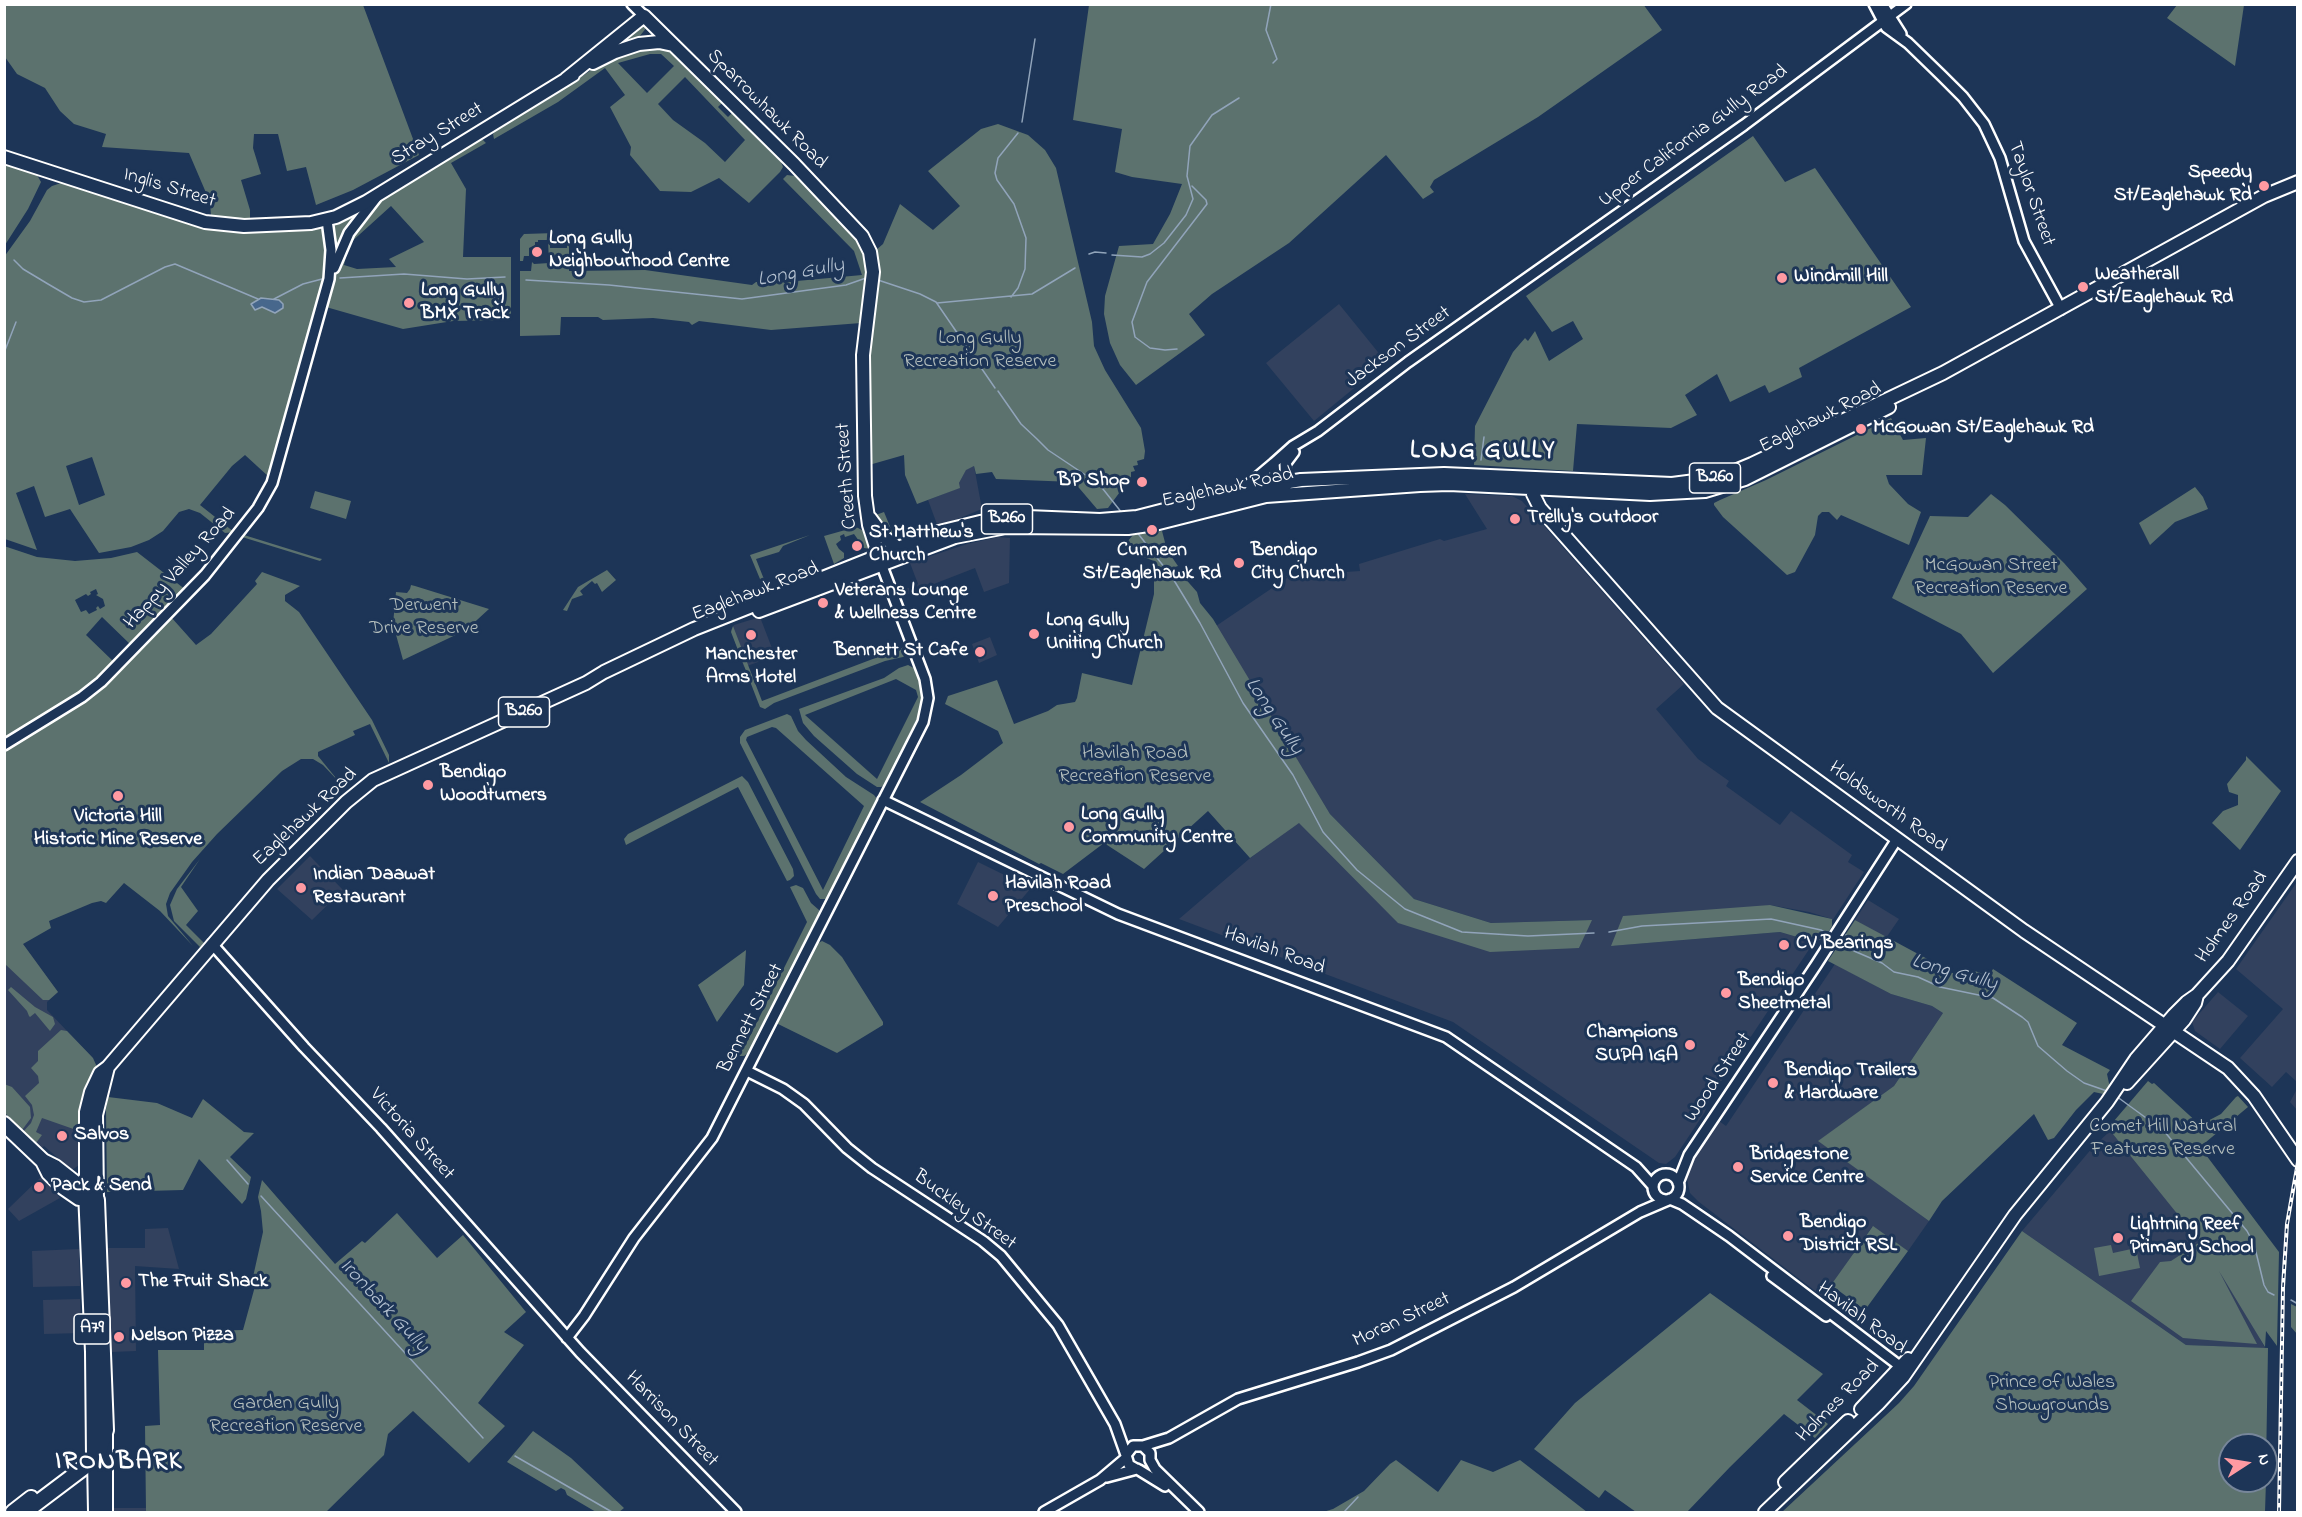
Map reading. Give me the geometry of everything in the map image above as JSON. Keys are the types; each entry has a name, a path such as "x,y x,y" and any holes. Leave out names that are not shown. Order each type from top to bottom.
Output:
{"highway":[{"path":"4,1124 43,1161 61,1171 91,1198"},
{"path":"43,1161 49,1173 73,1195 91,1198"},
{"path":"63,1187 82,1218 88,1239"},
{"name":"Eaglehawk Road","path":"91,1198 88,1239 106,1430"},
{"name":"Eaglehawk Road","path":"91,1198 97,1320 94,1460"},
{"name":"A79","path":"94,1460 106,1430"},
{"path":"13,1512 81,1458 93,1440"},
{"path":"25,1512 94,1460"}],"main road":[{"path":"633,46 648,20"},
{"name":"Sparrowhawk Road","path":"648,20 847,218 859,231 868,247"},
{"name":"Stray Street","path":"566,79 648,20"},
{"name":"Stray Street","path":"327,220 379,194 599,60 633,46 655,42 675,46"},
{"name":"Inglis Street","path":"4,157 205,222 231,226 257,226 327,220"},
{"name":"Eaglehawk Road","path":"91,1198 86,1165 87,1107 98,1076 108,1068 273,874 364,786 593,680 604,672 628,664 722,621 880,560 955,537 988,530 1129,523 1281,488 1301,480 1444,474 1661,494 1694,493 1714,489 1757,474 2264,196 2298,182"},
{"name":"Creeth Street","path":"868,247 873,272 862,368 867,512 880,560"},
{"path":"1301,480 1348,484 1353,489"},
{"name":"Eaglehawk Road","path":"880,560 898,548 958,527 1027,517 1129,523 1242,490 1532,483"},
{"name":"Holdsworth Road","path":"1532,483 1534,498 1540,508 1717,708 2034,938 2169,1028 2236,1076 2254,1095 2298,1160"},
{"path":"867,512 884,537 898,548"},
{"name":"Holmes Road","path":"1765,1512 1878,1404 1945,1315 2015,1215 2113,1096 2136,1059 2169,1028 2187,1002 2197,995 2236,951 2298,861"},
{"name":"Eaglehawk Road","path":"91,1198 96,1115 108,1068"},
{"name":"Holdsworth Road","path":"2270,1119 2298,1171"},
{"path":"61,1171 75,1172 86,1165"},
{"name":"Holmes Road","path":"1754,1512 1902,1372"},
{"name":"Eaglehawk Road","path":"106,1430 106,1512"},
{"name":"Eaglehawk Road","path":"94,1460 95,1512"},
{"path":"95,1488 101,1482 106,1482"}],"street":[{"name":"Sparrowhawk Road","path":"632,4 648,20"},
{"name":"Taylor Street","path":"1874,4 1908,43 1963,97 1990,135 2000,158 2024,241 2061,309"},
{"name":"Taylor Street","path":"1882,4 1886,19"},
{"name":"Upper California Gully Road","path":"1502,296 1744,125 1906,4"},
{"path":"329,279 349,233 379,194"},
{"name":"Happy Valley Road","path":"4,745 82,697 101,682 205,575 258,508 272,483 329,279 331,250 327,220"},
{"name":"Jackson Street","path":"1242,490 1293,446 1502,296"},
{"name":"Jackson Street","path":"1281,488 1286,460 1318,430"},
{"path":"1274,463 1281,488"},
{"name":"Creeth Street","path":"880,560 928,693"},
{"name":"Bennett Street","path":"567,1338 584,1316 634,1238 705,1148 747,1071 923,722 928,693"},
{"name":"Havilah Road","path":"883,800 1118,914 1446,1037 1636,1167 1654,1189"},
{"name":"Wood Street","path":"1678,1185 1689,1155 1897,839"},
{"name":"Victoria Street","path":"212,944 304,1047 381,1128 580,1352"},
{"name":"Buckley Street","path":"747,1071 783,1089 804,1104 863,1161 983,1241 1001,1256 1058,1326 1115,1424 1126,1456"},
{"name":"Wood Street","path":"1664,1175 1689,1155"},
{"name":"Havilah Road","path":"1636,1167 1664,1175"},
{"path":"1664,1175 1674,1177 1678,1185 1677,1194 1669,1199 1660,1198 1654,1189 1656,1179 1664,1175"},
{"name":"Havilah Road","path":"1678,1185 1696,1213"},
{"name":"Moran Street","path":"1640,1212 1654,1189"},
{"name":"Havilah Road","path":"1669,1199 1680,1202 1711,1224 1754,1262 1902,1372"},
{"name":"Moran Street","path":"1140,1446 1169,1438 1244,1396 1391,1350 1514,1287 1640,1212 1669,1199"},
{"name":"Harrison Street","path":"580,1352 736,1512"},
{"name":"Buckley Street","path":"1115,1424 1140,1446"},
{"name":"Moran Street","path":"1150,1458 1169,1438"},
{"path":"1044,1512 1100,1480 1126,1456 1130,1448 1140,1446 1148,1450 1150,1458 1162,1476 1199,1512"},
{"path":"1126,1456 1129,1465 1166,1487 1193,1512"},
{"path":"1100,1480 1146,1467 1150,1458"}],"shaded area":[{"path":"261,298 279,300 283,308 275,313 262,307 255,310 251,304"},
{"path":"1339,304 1386,362 1314,421 1266,363"},
{"path":"974,466 982,509 938,527 928,500 959,488 966,469"},
{"path":"1465,494 1512,496 1522,501 1684,684 1656,709 1698,759 1729,781 1726,786 1780,825 1791,811 1852,855 1848,862 1864,872 1832,921 1832,919 1809,912 1770,905 1611,946 1780,932 1814,942 1710,1098 1705,1112 1675,1157 1666,1164 1659,1163 1453,1022 1179,919 1249,859 1299,822 1399,923 1579,948 1591,920 1491,923 1414,899 1330,814 1216,626 1287,578 1286,576 1360,571 1359,564 1440,539 1444,541 1487,529"},
{"path":"998,537 1010,538 1009,583 984,592 975,568 903,596 901,591 918,584 910,563 967,544"},
{"path":"760,617 775,656 744,667 731,630 734,625"},
{"path":"990,637 997,655 979,663 972,644"},
{"path":"310,856 343,890 312,920 277,889"},
{"name":"Havilah Road Preschool","path":"978,862 1031,888 998,927 957,904"},
{"path":"2297,882 2297,1089 2296,1081 2286,1072 2272,1087 2240,1058 2283,1009 2236,969"},
{"path":"1868,900 1899,919 1886,938 1855,920"},
{"path":"23,944 58,992 47,1002 47,1010 90,1055 96,1065 92,1079 87,1082 82,1095 82,1163 72,1170 59,1166 59,1159 44,1146 42,1148 5,1113 4,954"},
{"path":"1835,964 1891,994 1932,1006 1943,1013 1894,1086 1819,1141 1929,1221 1908,1251 1872,1227 1823,1297 1699,1202 1690,1193 1687,1179 1683,1177 1719,1121 1726,1126"},
{"path":"2218,992 2248,1016 2220,1049 2195,1031 2192,1022"},
{"path":"2297,1089 2297,1110 2290,1102"},
{"name":"Lightning Reef Primary School","path":"2110,1131 2208,1242 2265,1348 2186,1345 2022,1231 2093,1147"},
{"path":"41,1177 60,1198 19,1221 8,1209"},
{"path":"168,1228 179,1269 135,1266 136,1351 111,1352 108,1248 145,1248 145,1229"},
{"path":"79,1249 80,1286 33,1287 32,1251"},
{"path":"80,1299 82,1333 44,1334 43,1300"},
{"path":"114,1508 146,1508 146,1512 114,1512"}],"green space":[{"path":"1643,4 1662,30 1538,117 1434,180 1430,187 1434,192 1423,199 1386,155 1289,243 1212,294 1189,314 1205,335 1136,385 1120,365 1110,343 1104,314 1105,296 1119,246 1153,244 1170,214 1182,184 1132,177 1115,172 1122,129 1073,120 1089,5"},
{"path":"4,5 363,5 419,155 353,190 316,205 306,167 287,171 278,134 254,134 253,148 261,174 241,180 250,210 250,219 211,216 210,202 189,153 102,147 106,134 74,124 60,111 45,88 17,74 5,57"},
{"path":"2177,5 2244,5 2235,66 2167,18"},
{"path":"644,24 647,27 639,37 617,47 614,43"},
{"path":"648,46 666,48 674,53 722,103 718,107 728,117 732,113 781,162 783,167 749,203 719,178 691,192 660,191 630,155 631,147 610,107 625,95 605,68 558,102 494,139 493,134 496,130 550,98 600,64","holes":["650,54 661,54 674,66 647,93 618,63","685,77 745,140 725,162 705,143 673,120 658,104"]},
{"name":"Long Gully Recreation Reserve","path":"998,124 1028,135 1045,150 1056,168 1092,322 1094,346 1105,370 1141,428 1144,459 1137,461 1138,465 1133,466 1135,471 1131,472 1131,477 1108,508 1097,509 1074,482 996,479 992,472 976,474 974,466 966,470 959,483 960,488 917,504 905,475 904,455 869,465 865,373 877,266 876,250 883,244 900,204 933,230 960,206 928,171 981,129"},
{"path":"1753,136 1785,182 1815,168 1911,307 1799,368 1802,377 1769,393 1765,385 1730,402 1717,374 1685,395 1697,415 1671,428 1577,424 1573,471 1474,465 1475,426 1513,352 1525,338 1528,341 1535,331 1549,361 1583,339 1573,321 1552,332 1526,296"},
{"path":"477,140 483,140 486,143 451,163 466,189 463,257 511,257 511,313 509,318 453,321 403,329 326,307 345,245 376,204","holes":["391,206 424,242 389,259 396,267 357,269 344,265 349,244"]},
{"path":"5,163 37,175 41,182 28,209 5,245"},
{"path":"787,175 795,176 853,236 863,250 869,266 861,323 771,330 699,321 692,325 689,322 653,318 603,320 598,317 561,317 560,335 520,336 520,271 531,271 532,262 534,264 549,263 548,240 535,242 535,245 529,248 529,256 524,256 523,261 520,261 520,239 524,234 555,233 555,237 550,238 550,248 567,248 567,238 561,238 561,234 569,234 569,271 645,270 752,285 769,280 775,283 862,275 854,251 783,179"},
{"path":"61,183 214,229 243,231 316,227 325,231 326,278 269,477 245,455 232,466 200,505 234,532 225,533 200,513 189,509 179,512 163,531 149,540 131,547 99,553 70,509 45,517 34,486 16,493 37,550 5,539 4,257 30,221 47,190","holes":["92,457 105,495 79,505 66,466"]},
{"path":"356,214 359,215 337,252 333,228 337,223"},
{"path":"1891,418 1903,440 1926,438 1922,475 1886,475 1889,484 1908,504 1921,512 1909,545 1841,515 1837,520 1829,512 1822,512 1818,516 1815,535 1795,572 1787,575 1723,517 1714,505 1720,500 1766,480"},
{"path":"2195,487 2203,497 2208,509 2175,522 2150,545 2139,523"},
{"path":"315,491 351,501 346,519 310,508"},
{"name":"McGowan Street Recreation Reserve","path":"1991,494 2064,563 2087,589 1993,673 1961,634 1892,598 1930,516 1968,517"},
{"path":"884,512 896,541 873,516"},
{"path":"856,527 866,532 871,549 864,548 854,534 845,537 844,534 840,536 841,540 836,544 844,553 844,558 834,564 824,536"},
{"name":"Havilah Road Recreation Reserve","path":"1162,531 1167,550 1178,566 1175,567 1197,592 1200,603 1213,619 1330,814 1414,899 1491,923 1592,920 1579,948 1490,952 1398,923 1299,823 1250,858 1208,811 1144,869 1104,843 1063,874 1039,864 920,802 1003,743 998,731 945,704 948,696 997,680 1014,724 1048,711 1057,705 1075,702 1082,673 1132,685 1154,594 1154,561 1125,550 1127,542 1133,535"},
{"path":"244,535 322,559 320,561 242,537"},
{"path":"810,535 783,546 779,552 756,559 769,592 765,591 750,555"},
{"path":"4,546 37,557 75,561 111,558 137,552 186,590 132,646 102,617 86,635 115,663 80,694 5,740","holes":["96,589 98,594 96,595 103,599 105,606 100,609 98,606 97,610 89,614 86,610 81,612 75,600 86,594 88,596"]},
{"path":"607,570 616,580 602,592 597,583 592,581 580,591 583,595 572,599 567,611 563,610 578,587"},
{"path":"262,572 300,586 285,595 285,601 299,612 372,720 389,755 389,763 370,724 353,731 355,735 318,752 318,756 340,783 323,765 313,759 301,759 282,771 217,834 192,862 170,893 166,904 168,916 193,946 160,911 124,883 106,903 101,901 92,903 49,921 51,928 23,944 58,992 49,1000 43,1000 5,964 5,750 100,689 171,617 196,645 211,634 257,584 255,581"},
{"name":"Derwent Drive Reserve","path":"411,585 489,609 466,630 403,660 393,624 396,592 407,593"},
{"path":"733,626 762,701 907,646 908,653 903,657 885,661 774,703 765,709 760,707 731,632"},
{"path":"908,665 914,668 922,693 922,708 886,784 877,787 857,774 814,736 803,723 799,709 884,678","holes":["896,679 916,690 918,697 877,779 805,715"]},
{"path":"787,714 791,716 798,731 806,740 846,777 877,799 846,865 826,899 820,899 816,894 740,743 740,737 745,730","holes":["772,727 776,728 864,806 823,890 746,740 747,737"]},
{"path":"2246,756 2281,791 2240,850 2212,823 2223,811 2238,805 2238,795 2229,792 2227,784 2246,760"},
{"path":"742,776 748,782 793,869 794,876 790,880 787,881 738,787 626,845 624,839 628,834"},
{"path":"200,859 181,887 198,911 186,925 204,943 200,947 174,921 170,905 177,889"},
{"path":"796,885 803,888 811,903 819,910 819,916 751,1051 744,1056 738,1056 729,1045 746,1044 807,922 790,887"},
{"path":"1770,905 1832,919 1832,926 1825,938 1814,942 1780,932 1611,946 1623,916"},
{"path":"1855,920 1964,980 1972,970 1989,976 1993,969 2077,1023 2062,1045 2110,1070 2107,1074 2110,1088 2103,1094 2094,1092 2054,1138 2048,1140 2034,1114 1942,1201 1929,1221 1818,1141 1894,1086 1943,1013 1932,1006 1891,994 1828,961"},
{"path":"822,941 830,945 842,957 883,1022 883,1025 837,1053 776,1023 815,945"},
{"path":"746,950 744,985 717,1022 698,985"},
{"path":"11,987 35,1007 53,1017 55,1024 50,1031 35,1013 29,1016 8,990"},
{"path":"61,1030 67,1031 93,1058 97,1072 87,1082 83,1092 82,1132 42,1118 36,1132 42,1135 36,1143 23,1132 31,1123 34,1115 32,1105 25,1096 39,1083 38,1076 31,1068 38,1061 38,1051"},
{"name":"Comet Hill Natural Features Reserve","path":"2148,1081 2154,1083 2200,1125 2221,1114 2238,1096 2248,1107 2200,1147 2279,1252 2277,1346 2266,1331 2265,1347 2219,1271 2257,1344 2183,1338 2131,1301 2160,1262 2171,1261 2200,1242 2108,1128"},
{"path":"4,1084 12,1087 30,1107 31,1118 22,1130 5,1113"},
{"path":"108,1097 157,1103 192,1118 203,1099 244,1132 254,1133 230,1157 251,1177 246,1199 242,1204 199,1159 183,1190 107,1192 106,1109"},
{"name":"Garden Gully Recreation Reserve","path":"262,1180 335,1264 362,1241 365,1243 397,1213 437,1258 463,1235 526,1312 504,1332 524,1345 478,1403 505,1426 469,1463 413,1411 388,1434 384,1455 326,1512 146,1512 145,1426 160,1425 158,1350 204,1350 204,1331 243,1330 257,1279 253,1277 263,1232 258,1197"},
{"path":"1873,1226 1908,1251 1865,1310 1831,1285"},
{"name":"Prince of Wales Showgrounds","path":"2022,1231 2186,1345 2268,1348 2267,1433 2218,1433 2218,1493 2266,1493 2265,1512 1782,1512 1899,1403 1914,1386"},
{"path":"2111,1245 2113,1253 2136,1248 2140,1268 2099,1276 2094,1248"},
{"path":"1710,1293 1823,1374 1797,1400 1828,1424 1815,1438 1784,1414 1687,1512 1636,1512 1605,1490 1599,1498 1534,1449 1575,1403"},
{"path":"2291,1304 2297,1307 2297,1334 2291,1327"},
{"path":"533,1431 571,1458 624,1508 619,1512 596,1512 567,1495 565,1490 561,1488 556,1491 507,1462"},
{"path":"1396,1460 1438,1492 1461,1460 1493,1472 1520,1460 1587,1512 1323,1512 1333,1509 1364,1491"}],"waterway":[{"path":"1271,4 1266,30 1277,59 1273,63"},
{"path":"1022,122 1035,39"},
{"path":"1112,255 1142,257 1164,243 1186,215 1193,199 1187,176 1190,146 1212,115 1239,98"},
{"path":"1011,297 1018,288 1025,269 1026,238 1014,204 997,180 995,173 998,158 1018,133"},
{"path":"1177,349 1150,348 1135,337 1132,322 1147,282 1207,204 1192,186"},
{"path":"1089,254 1106,253"},
{"name":"Long Gully","path":"14,260 23,269 72,298 84,302 101,300 175,264 258,299"},
{"path":"937,303 1032,294 1075,268"},
{"name":"Long Gully","path":"340,278 404,274 467,279 505,277"},
{"name":"Long Gully","path":"526,280 609,285 742,299 846,285 866,278"},
{"name":"Long Gully","path":"274,299 303,284 322,279"},
{"name":"Long Gully","path":"878,280 920,294 936,302 995,388"},
{"path":"4,353 16,322"},
{"name":"Long Gully","path":"998,391 1021,424 1048,450 1099,484 1122,513"},
{"path":"1481,460 1484,437"},
{"name":"Long Gully","path":"1136,531 1172,577 1200,623 1243,703 1293,775 1323,832 1357,870 1405,909 1462,932 1528,936 1594,933"},
{"name":"Long Gully","path":"1609,932 1642,926 1771,919 1821,930 1829,935"},
{"path":"1846,935 1849,946"},
{"name":"Long Gully","path":"1836,939 1854,951 1882,963 1894,972 1918,977 1940,987 1993,998 2028,1022 2038,1046 2067,1071 2084,1083 2107,1091"},
{"name":"Long Gully","path":"2116,1096 2164,1131 2247,1231 2254,1244 2264,1285 2268,1292 2274,1295"},
{"name":"Ironbark Gully","path":"227,1160 248,1184"},
{"name":"Ironbark Gully","path":"261,1196 483,1438"},
{"name":"Long Gully","path":"2291,1300 2298,1304"},
{"name":"Ironbark Gully","path":"515,1456 612,1512"},
{"path":"1344,1512 1358,1497"}],"railway":[{"path":"2279,1512 2283,1287 2287,1224 2298,1162"}],"place":[{"name":"Speedy St/Eaglehawk Rd","path":"2264,186"},
{"name":"Long Gully Neighbourhood Centre","path":"537,252"},
{"name":"Windmill Hill","path":"1782,278"},
{"name":"Weatherall St/Eaglehawk Rd","path":"2083,287"},
{"name":"Long Gully BMX Track","path":"409,303"},
{"name":"McGowan St/Eaglehawk Rd","path":"1861,429"},
{"name":"BP Shop","path":"1142,482"},
{"name":"Trelly's Outdoor","path":"1515,519"},
{"name":"Cunneen St/Eaglehawk Rd","path":"1152,530"},
{"name":"St Matthew's Church","path":"857,546"},
{"name":"Bendigo City Church","path":"1239,563"},
{"name":"Veterans Lounge & Wellness Centre","path":"823,603"},
{"name":"Long Gully Uniting Church","path":"1034,634"},
{"name":"Manchester Arms Hotel","path":"751,635"},
{"name":"Bennett St Cafe","path":"980,652"},
{"name":"Bendigo Woodturners","path":"428,785"},
{"name":"Victoria Hill Historic Mine Reserve","path":"118,796"},
{"name":"Long Gully Community Centre","path":"1069,827"},
{"name":"Indian Daawat Restaurant","path":"301,888"},
{"name":"Havilah Road Preschool","path":"993,896"},
{"name":"CV Bearings","path":"1784,945"},
{"name":"Bendigo Sheetmetal","path":"1726,993"},
{"name":"Champions SUPA IGA","path":"1690,1045"},
{"name":"Bendigo Trailers & Hardware","path":"1773,1083"},
{"name":"Salvos","path":"62,1136"},
{"name":"Bridgestone Service Centre","path":"1738,1167"},
{"name":"Pack & Send","path":"39,1187"},
{"name":"Bendigo District RSL","path":"1788,1236"},
{"name":"Lightning Reef Primary School","path":"2118,1238"},
{"name":"The Fruit Shack","path":"126,1283"},
{"name":"Nelson Pizza","path":"119,1337"}],"district":[{"name":"LONG GULLY","path":"1483,453"},
{"name":"IRONBARK","path":"119,1464"}]}
